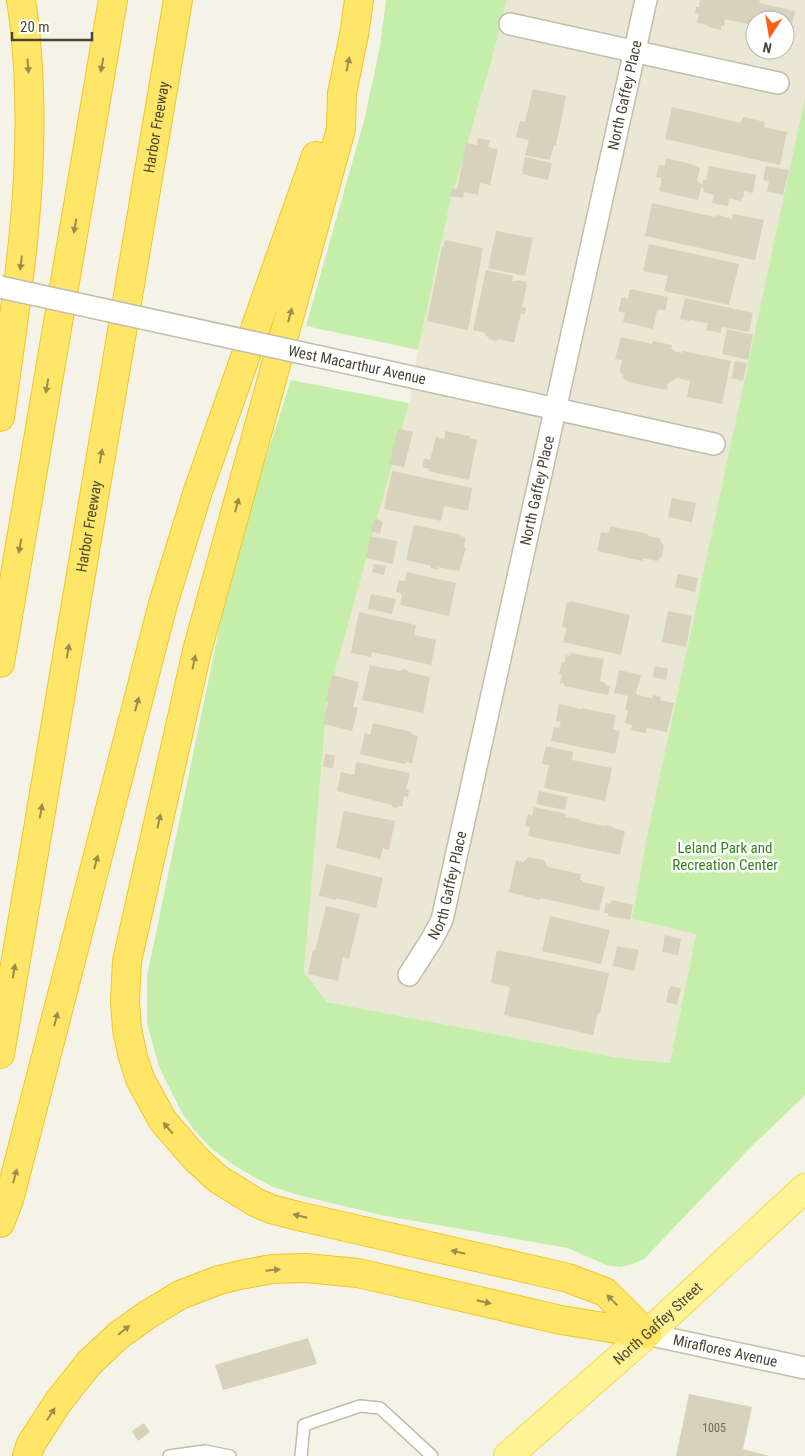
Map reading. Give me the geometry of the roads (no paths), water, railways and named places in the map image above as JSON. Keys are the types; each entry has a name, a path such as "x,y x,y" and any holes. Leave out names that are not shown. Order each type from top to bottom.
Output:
{"highway":[{"path":"0,417 22,260 28,180 30,122 28,64 21,0"},
{"path":"0,662 113,0"},
{"name":"Harbor Freeway","path":"0,1054 178,0"},
{"path":"359,0 342,93 341,129 197,651 149,868 134,923 127,962 125,1001 127,1029 133,1058 140,1079 163,1121 196,1159 218,1179 248,1198 270,1209 568,1278 605,1292 647,1334"},
{"path":"0,1222 9,1200 166,595 198,490 324,135 342,93"},
{"path":"27,1456 31,1444 58,1402 88,1363 119,1335 147,1314 180,1295 240,1275 272,1269 306,1268 358,1273 561,1320 647,1334"}],"main road":[{"name":"North Gaffey Street","path":"508,1456 647,1334 805,1188"}],"street":[{"name":"North Gaffey Place","path":"409,975 442,920 646,0"},
{"path":"510,24 778,83"},
{"name":"West Macarthur Avenue","path":"0,287 714,444"},
{"name":"Miraflores Avenue","path":"647,1334 805,1368"}],"lane":[{"path":"301,1456 304,1425 360,1406 380,1408 432,1456"},
{"path":"169,1456 205,1451 230,1456"}],"park label":[{"name":"Leland Park and Recreation Center","path":"725,856"}]}
